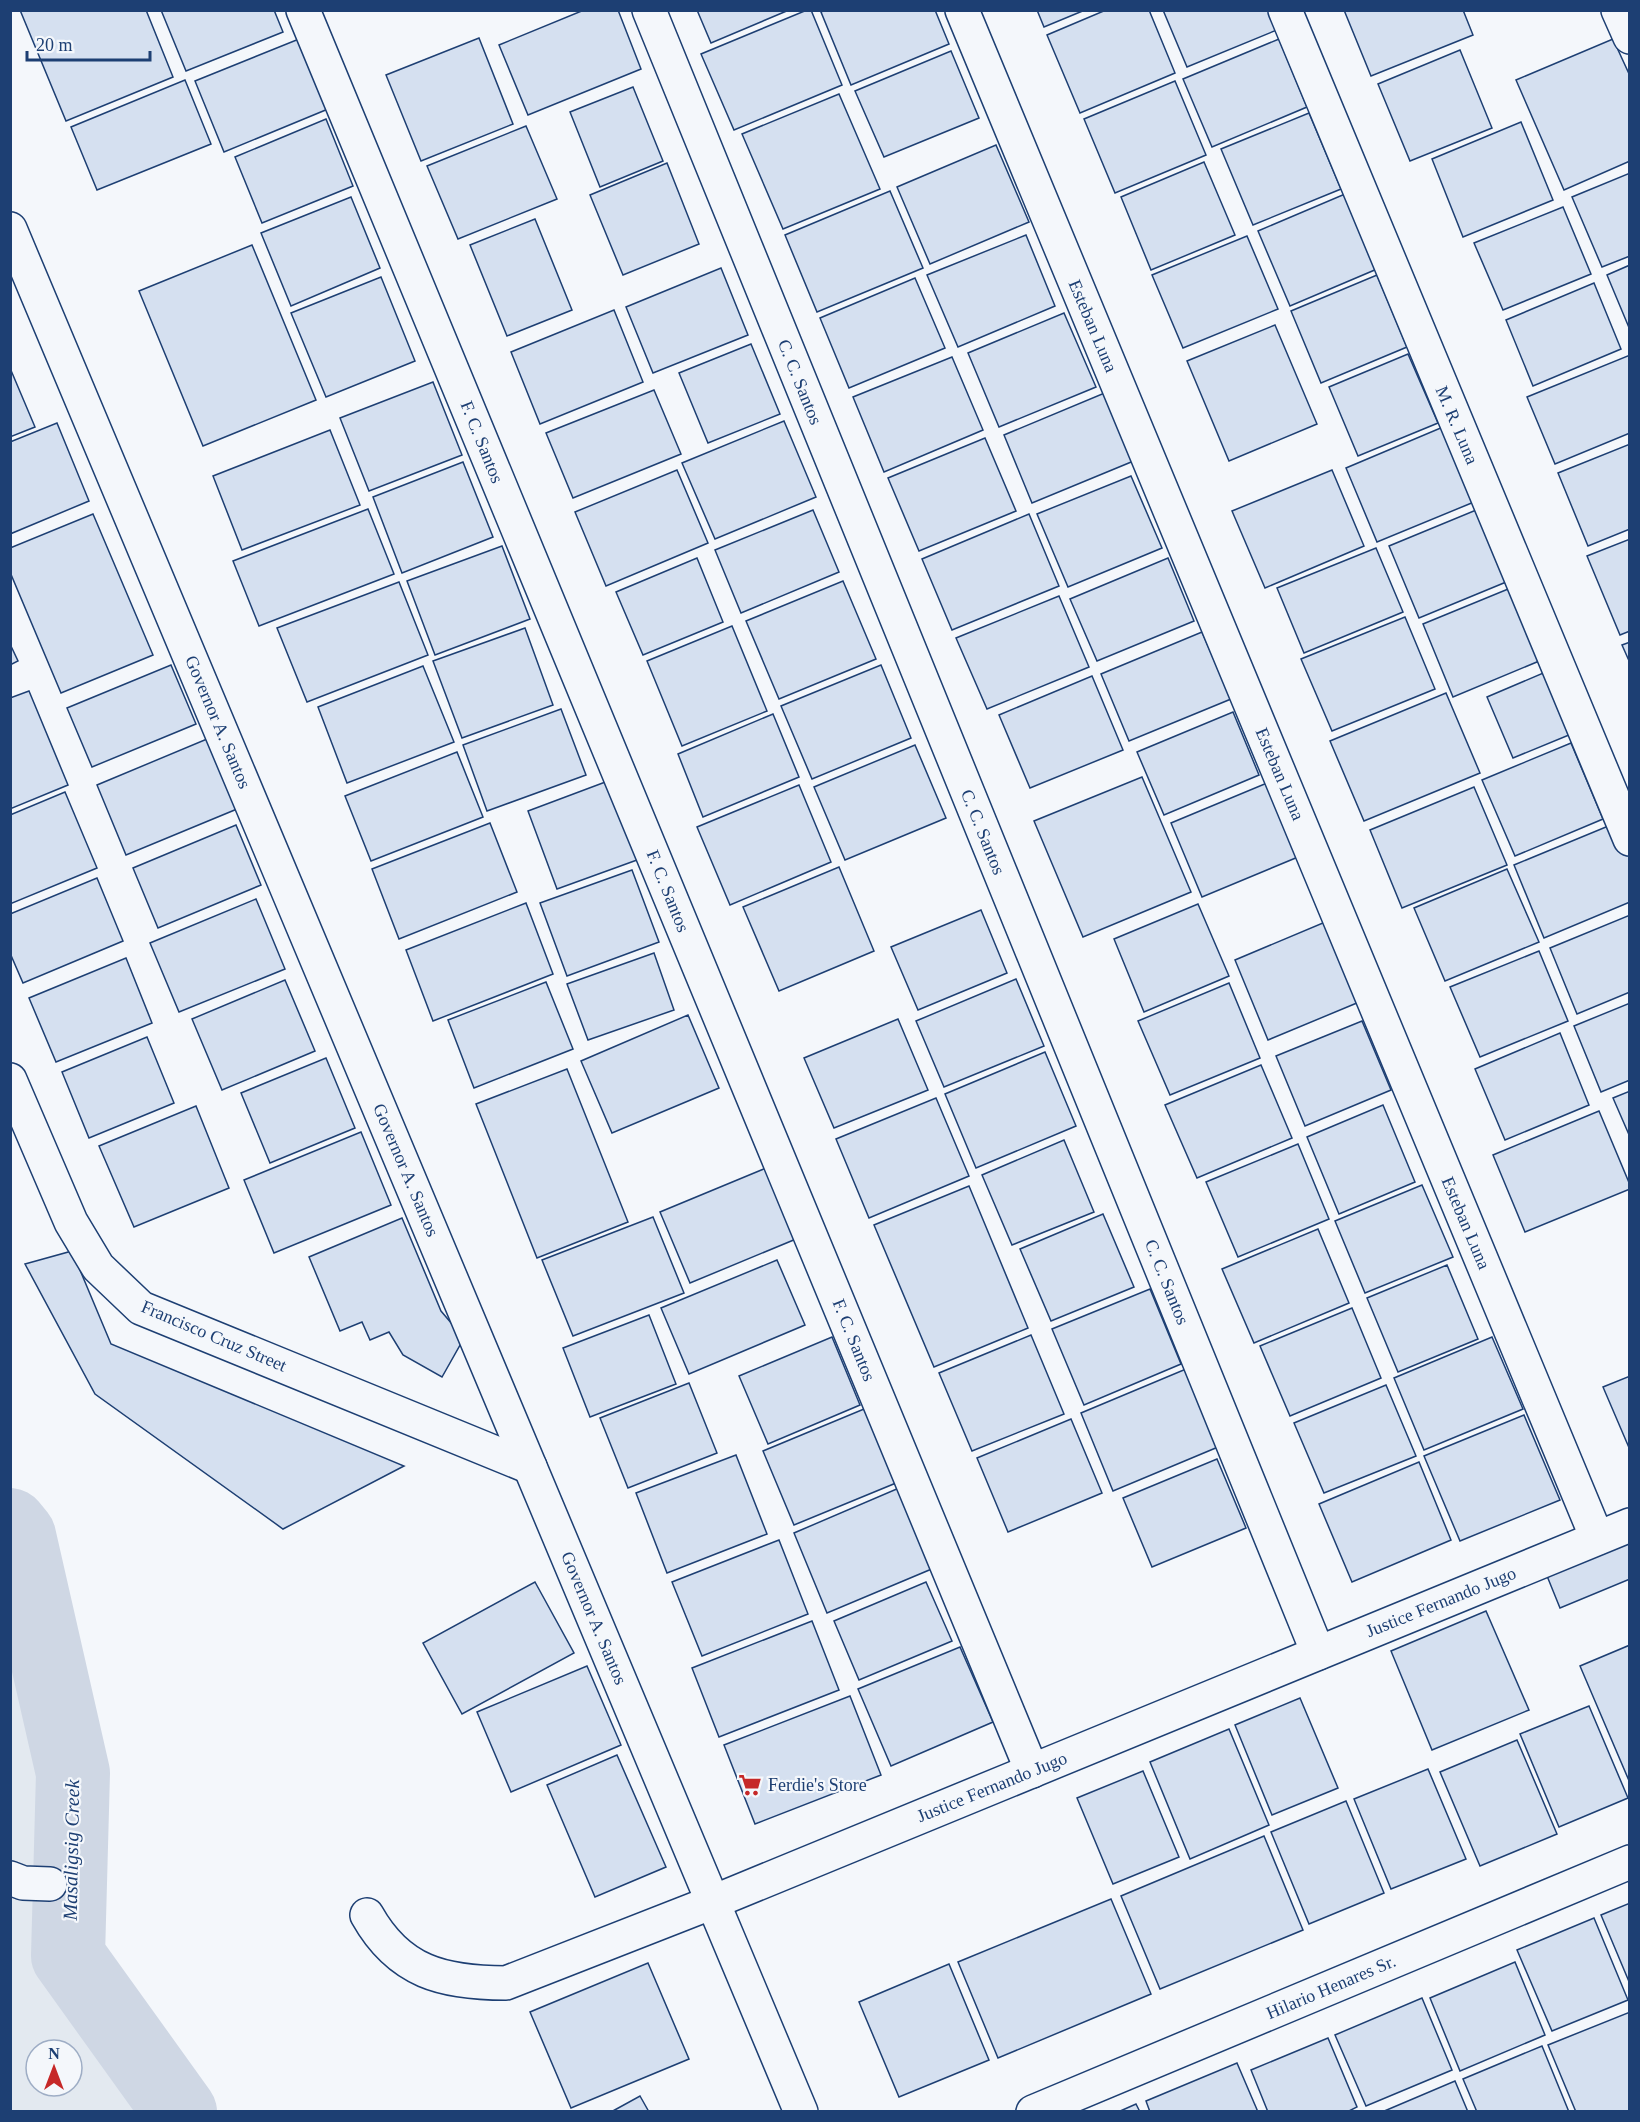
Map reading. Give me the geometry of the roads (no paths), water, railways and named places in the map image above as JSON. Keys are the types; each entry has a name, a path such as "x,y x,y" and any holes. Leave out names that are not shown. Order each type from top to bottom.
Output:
{"street":[{"name":"F. C. Santos","path":"303,10 1032,1771"},
{"name":"C. C. Santos","path":"648,10 1318,1653"},
{"name":"Esteban Luna","path":"962,10 1597,1538"},
{"name":"M. R. Luna","path":"1286,10 1629,839"},
{"path":"1618,10 1629,37"},
{"name":"Governor A. Santos","path":"10,229 801,2112"},
{"name":"Francisco Cruz Street","path":"10,1080 72,1222 98,1267 141,1308 530,1467"},
{"name":"Justice Fernando Jugo","path":"367,1915 378,1935 393,1952 406,1961 434,1974 459,1980 506,1983 713,1902 1629,1525"},
{"name":"Hilario Henares Sr.","path":"1033,2112 1629,1862"},
{"path":"10,1878 23,1883 50,1884"}],"waterway":[{"name":"Masaligsig Creek","path":"10,1525 19,1536 73,1773 68,1956 180,2112"}],"place":[{"name":"Ferdie's Store","path":"750,1785"}]}
